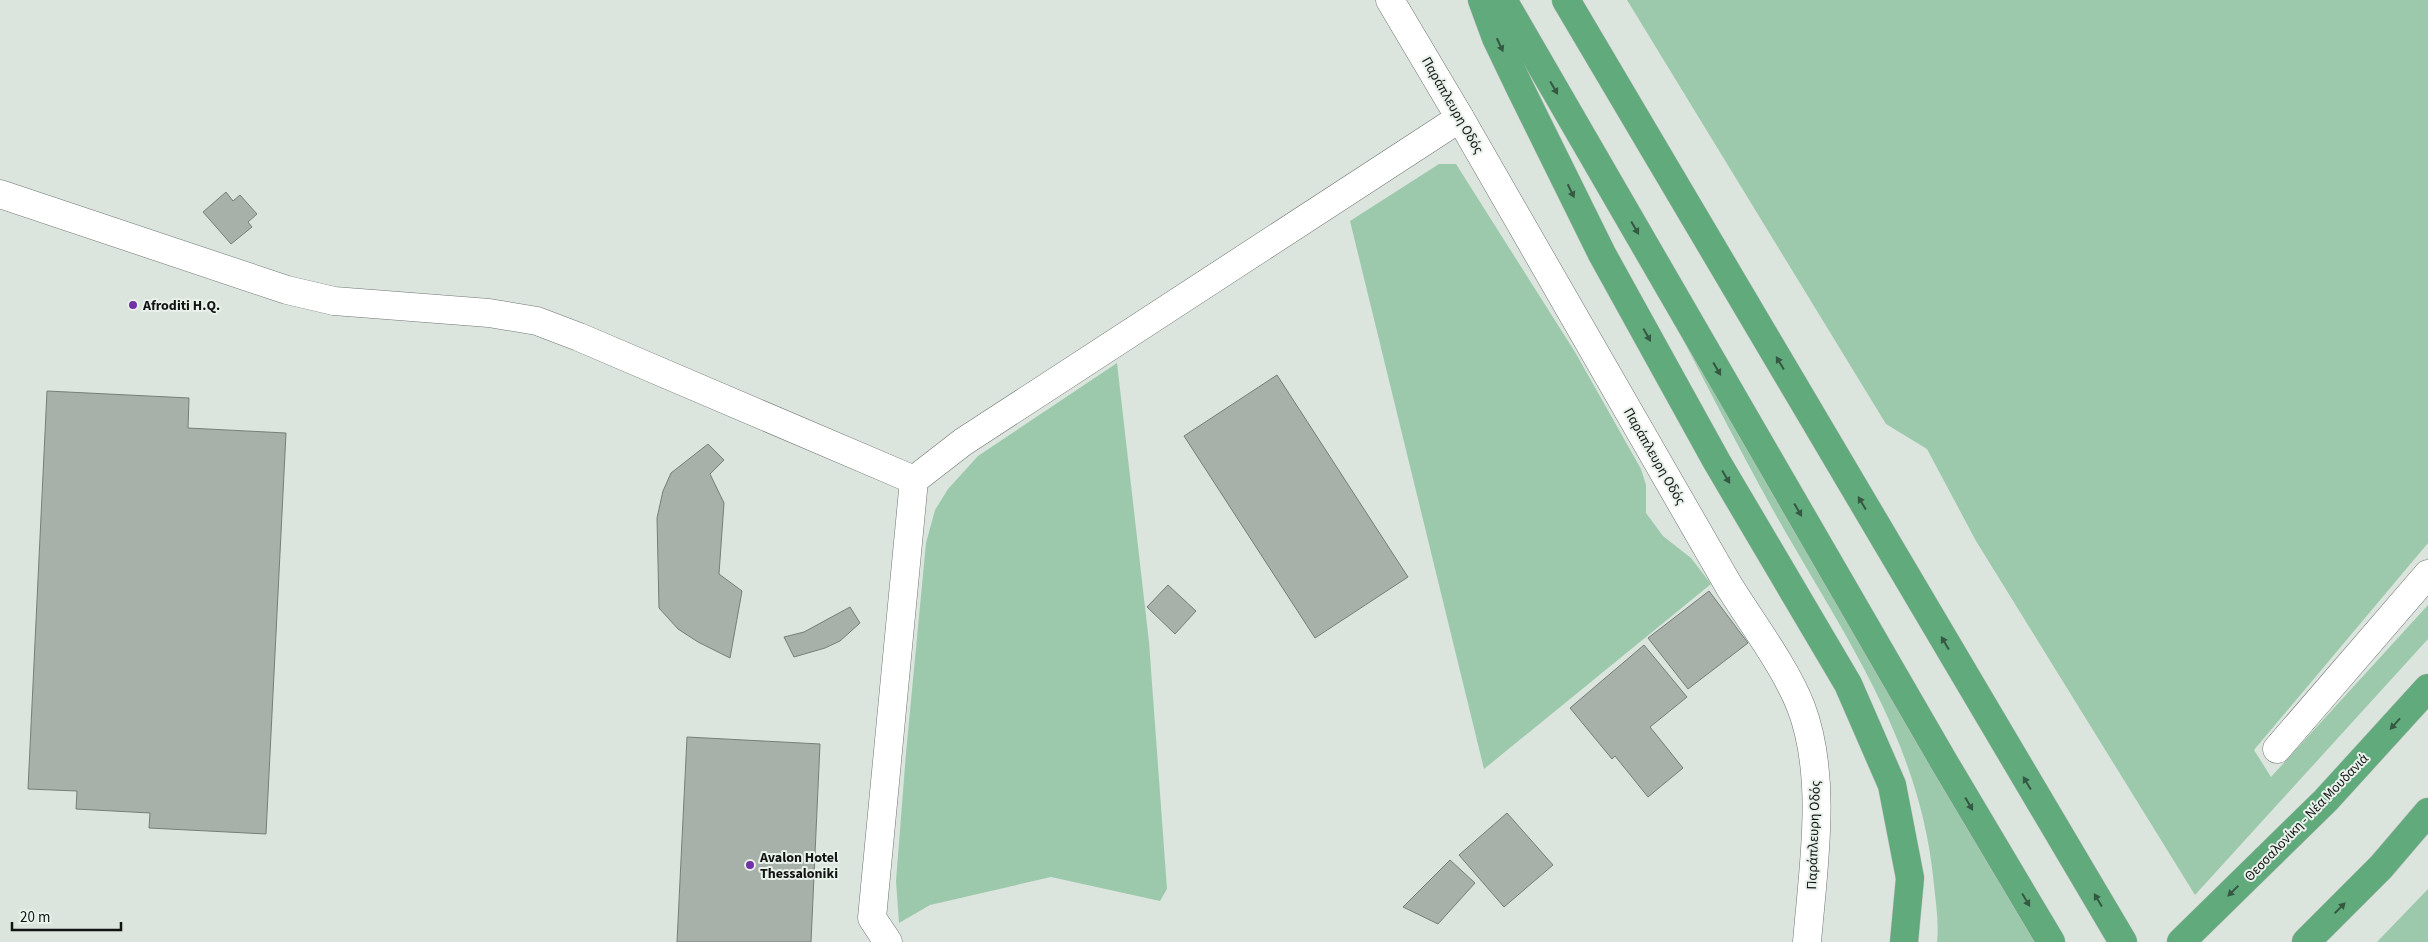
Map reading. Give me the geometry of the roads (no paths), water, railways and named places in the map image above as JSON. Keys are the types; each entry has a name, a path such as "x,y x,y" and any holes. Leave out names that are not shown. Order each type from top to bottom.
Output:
{"highway":[{"path":"1482,0 1496,38 1602,254 1717,462 1848,684 1892,785 1910,878 1904,942"},
{"path":"1503,0 2000,858 2051,942"},
{"path":"1566,0 2052,825 2123,942"},
{"name":"Θεσσαλονίκη - Νέα Μουδανιά","path":"2181,942 2326,800 2428,688"},
{"path":"2306,942 2381,866 2428,812"},
{"path":"2381,866 2428,834"}],"street":[{"name":"Παράπλευρη Οδός","path":"1390,0 1460,118 1729,586 1774,657 1801,708 1813,754 1816,792 1815,851 1807,942"},
{"path":"888,942 867,930 914,480 963,442 1460,118"},
{"path":"0,194 287,290 334,301 489,313 537,322 579,337 914,480"},
{"path":"2277,749 2428,574"}],"place":[{"name":"Afroditi H.Q.","path":"133,305"},
{"name":"Avalon Hotel Thessaloniki","path":"750,865"}]}
